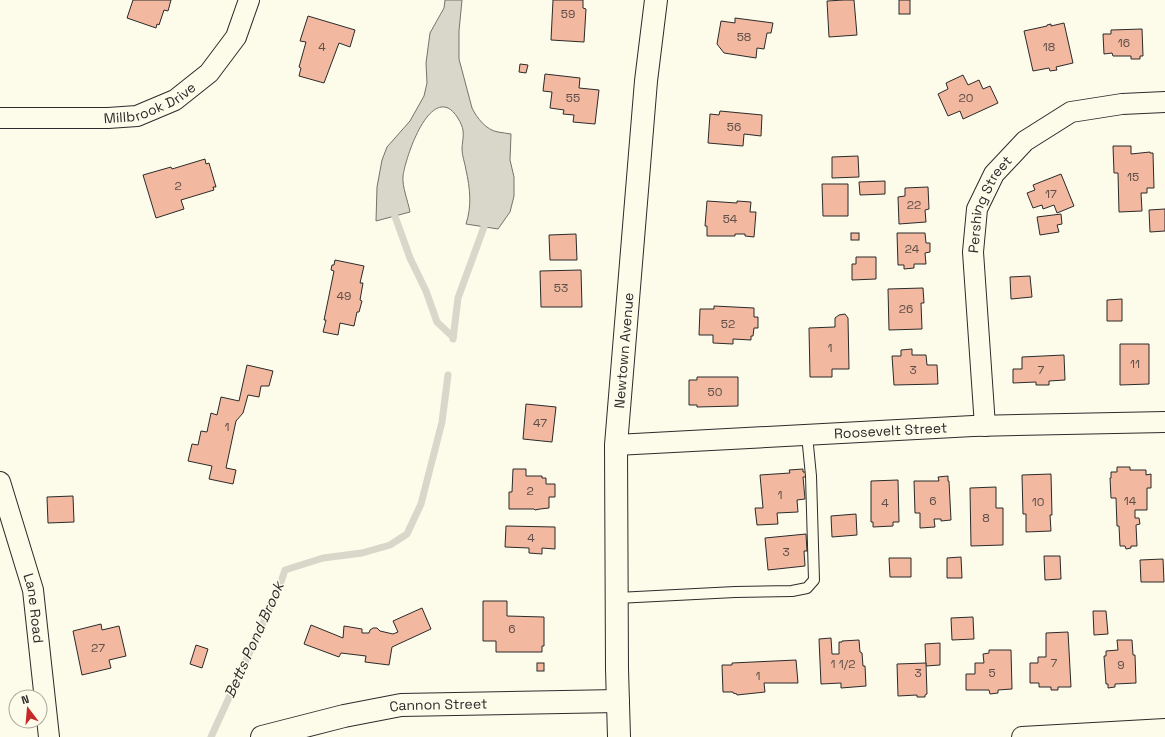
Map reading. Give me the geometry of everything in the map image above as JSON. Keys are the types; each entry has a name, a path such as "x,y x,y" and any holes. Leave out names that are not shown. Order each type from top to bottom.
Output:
{"main road":[{"name":"Newtown Avenue","path":"619,737 616,445 646,81 656,0"},
{"name":"Cannon Street","path":"262,737 344,716 401,705 618,701"}],"street":[{"name":"Millbrook Drive","path":"0,118 108,118 137,116 175,100 209,73 236,37 249,0"},
{"name":"Pershing Street","path":"985,426 973,252 977,209 994,174 1025,141 1071,112 1122,104 1165,102"},
{"name":"Roosevelt Street","path":"616,445 985,426 1165,422"},
{"name":"Lane Road","path":"0,482 33,590 50,737"},
{"path":"1022,737 1165,729"}],"lane":[{"path":"617,598 736,592 792,591 807,588 814,580 811,476 807,435"}],"shaded area":[{"path":"445,0 462,0 459,31 459,59 472,108 476,116 490,129 511,134 510,160 514,177 514,196 510,212 498,229 466,224 470,197 469,184 462,152 463,130 460,121 451,110 440,107 432,112 424,121 412,145 408,157 403,176 403,185 410,212 376,221 377,187 382,160 387,147 410,121 424,96 427,83 426,63 430,33 444,8"}],"building":[{"path":"133,0 171,0 168,11 164,10 159,25 157,24 156,28 127,18"},
{"path":"553,0 583,0 583,8 586,9 584,42 551,40"},
{"path":"854,0 857,35 829,37 827,1"},
{"path":"899,0 910,0 910,14 899,14"},
{"path":"308,16 355,30 350,47 339,43 324,83 299,76 301,68 299,67 306,42 300,41"},
{"path":"735,18 773,23 771,33 767,33 764,49 757,48 756,58 724,53 717,44 721,21 735,23"},
{"path":"1064,23 1073,63 1056,67 1057,70 1050,71 1049,68 1033,71 1024,31 1051,24 1051,26"},
{"path":"1142,29 1143,56 1140,56 1140,59 1131,59 1131,56 1113,56 1112,53 1104,54 1103,34 1111,34 1111,30"},
{"path":"520,64 528,65 526,73 519,72"},
{"path":"545,74 580,78 579,88 599,90 595,124 573,122 574,115 563,114 564,110 550,108 552,92 543,91"},
{"path":"963,75 968,85 979,80 983,89 990,86 998,103 963,119 960,111 948,116 938,94 948,89 946,83"},
{"path":"720,111 762,115 761,136 744,134 743,146 708,143 710,114 719,115"},
{"path":"1113,146 1131,146 1131,154 1153,153 1154,188 1147,188 1147,193 1141,193 1142,211 1119,212 1118,173 1114,173"},
{"path":"858,156 859,177 832,178 832,157"},
{"path":"205,159 206,164 209,163 216,187 213,187 214,190 181,200 184,209 156,218 143,175 171,167 172,169"},
{"path":"1061,174 1074,206 1057,213 1054,205 1043,209 1042,205 1033,208 1027,193 1035,190 1033,185"},
{"path":"885,181 885,194 860,195 859,182"},
{"path":"822,184 848,184 848,216 823,216"},
{"path":"928,187 929,209 925,210 926,222 899,224 898,197 905,196 905,188"},
{"path":"707,201 737,203 737,201 751,202 750,212 756,212 754,237 745,236 745,234 735,234 735,236 707,236 707,226 705,226"},
{"path":"1165,209 1165,231 1150,232 1149,210"},
{"path":"1061,214 1062,224 1057,225 1059,232 1040,235 1037,217"},
{"path":"851,233 859,233 859,240 851,240"},
{"path":"897,233 925,233 926,243 930,243 930,252 925,253 926,264 914,264 914,268 904,269 904,265 898,265"},
{"path":"576,234 577,260 550,260 549,235"},
{"path":"856,257 876,257 876,279 852,280 852,264 856,264"},
{"path":"335,260 364,266 360,283 363,283 360,300 362,301 359,312 357,312 354,326 340,323 338,335 323,332 334,271 331,270"},
{"path":"581,270 582,307 541,307 540,271"},
{"path":"1030,276 1032,297 1011,299 1010,277"},
{"path":"923,288 924,303 921,303 922,329 889,330 888,289"},
{"path":"1122,299 1122,321 1107,321 1107,300"},
{"path":"714,306 754,308 754,317 758,317 758,328 754,328 751,340 733,339 733,344 713,343 713,335 699,335 700,309 714,309"},
{"path":"845,314 848,318 849,369 832,369 832,377 810,377 809,328 835,327 835,318 839,315"},
{"path":"1120,344 1149,344 1149,384 1120,385"},
{"path":"912,349 912,355 926,355 927,365 937,365 938,384 894,385 892,356 901,356 901,350"},
{"path":"1064,355 1065,380 1049,381 1049,385 1036,385 1036,382 1013,383 1013,369 1022,369 1022,357"},
{"path":"247,365 273,371 269,386 261,386 259,397 248,395 243,413 236,421 226,468 236,470 233,484 209,479 212,466 188,461 192,444 198,445 201,431 207,432 211,413 217,415 221,397 239,401"},
{"path":"697,377 738,377 738,406 697,407 697,405 689,405 689,380 697,380"},
{"path":"526,404 556,407 552,442 523,439"},
{"path":"1117,467 1130,467 1130,470 1146,470 1146,475 1151,474 1151,488 1147,488 1147,510 1135,510 1135,518 1139,518 1140,524 1136,525 1137,546 1131,546 1131,548 1126,549 1125,546 1120,546 1119,526 1117,526 1116,498 1111,498 1111,472 1117,472"},
{"path":"513,469 526,469 526,476 542,476 542,478 546,478 546,484 555,484 555,497 549,497 549,508 535,510 509,509 509,492 512,492"},
{"path":"803,469 803,472 807,472 807,477 803,477 805,499 797,500 798,512 777,513 778,524 757,525 755,508 763,508 760,475 790,473 789,470"},
{"path":"1051,474 1051,531 1026,532 1026,514 1023,514 1022,475"},
{"path":"948,476 951,520 941,521 941,519 934,519 935,527 920,528 920,513 915,513 914,481 939,481 938,477"},
{"path":"898,480 899,522 893,522 893,526 873,527 873,522 871,522 871,481"},
{"path":"996,487 996,508 1003,508 1003,545 971,546 970,488"},
{"path":"73,496 74,522 48,523 47,497"},
{"path":"856,514 857,535 832,537 831,516"},
{"path":"506,526 555,527 555,549 542,548 542,554 529,553 529,548 505,547"},
{"path":"806,534 807,551 804,551 805,566 768,570 765,538"},
{"path":"1044,556 1060,556 1061,579 1045,580"},
{"path":"961,557 962,578 947,578 947,558"},
{"path":"889,558 911,558 911,577 890,577"},
{"path":"1163,559 1164,582 1141,582 1140,560"},
{"path":"483,601 507,601 507,616 544,617 544,646 542,646 542,652 496,652 496,641 483,641"},
{"path":"422,608 431,629 392,647 389,665 365,662 366,656 341,653 339,657 304,644 311,625 343,638 344,626 362,629 362,633 369,633 373,628 377,628 380,631 393,634 398,632 393,621"},
{"path":"1093,611 1106,611 1108,634 1094,635"},
{"path":"973,617 974,639 952,640 951,618"},
{"path":"101,624 102,630 119,626 126,656 109,660 111,668 82,675 73,631"},
{"path":"1068,632 1071,687 1058,687 1058,690 1051,690 1051,687 1039,687 1039,683 1030,683 1030,663 1038,663 1038,657 1046,657 1046,633"},
{"path":"831,638 832,654 839,654 839,642 859,640 863,666 865,666 866,686 841,688 841,683 821,684 819,639"},
{"path":"1117,640 1132,640 1133,655 1135,655 1136,683 1115,684 1115,687 1108,688 1108,684 1106,684 1104,656 1106,656 1106,651 1118,650"},
{"path":"940,643 940,665 926,666 925,644"},
{"path":"196,645 208,649 202,668 190,664"},
{"path":"989,650 1011,650 1012,689 998,690 998,693 990,694 989,690 966,690 966,674 975,674 975,663 984,663 983,654 989,653"},
{"path":"796,660 798,683 764,683 765,692 737,695 733,692 723,692 722,665 732,665 732,663"},
{"path":"537,663 544,663 544,671 537,671"},
{"path":"926,663 927,694 925,697 917,697 917,695 898,696 897,664"}],"waterway":[{"name":"Betts Pond Brook","path":"392,208 410,258 426,291 437,322 453,337"},
{"name":"Betts Pond Brook","path":"453,339 458,298 486,219"},
{"name":"Betts Pond Brook","path":"211,737 279,588 285,570 323,558 362,553 390,545 407,534 421,504 442,422 448,375"}]}
